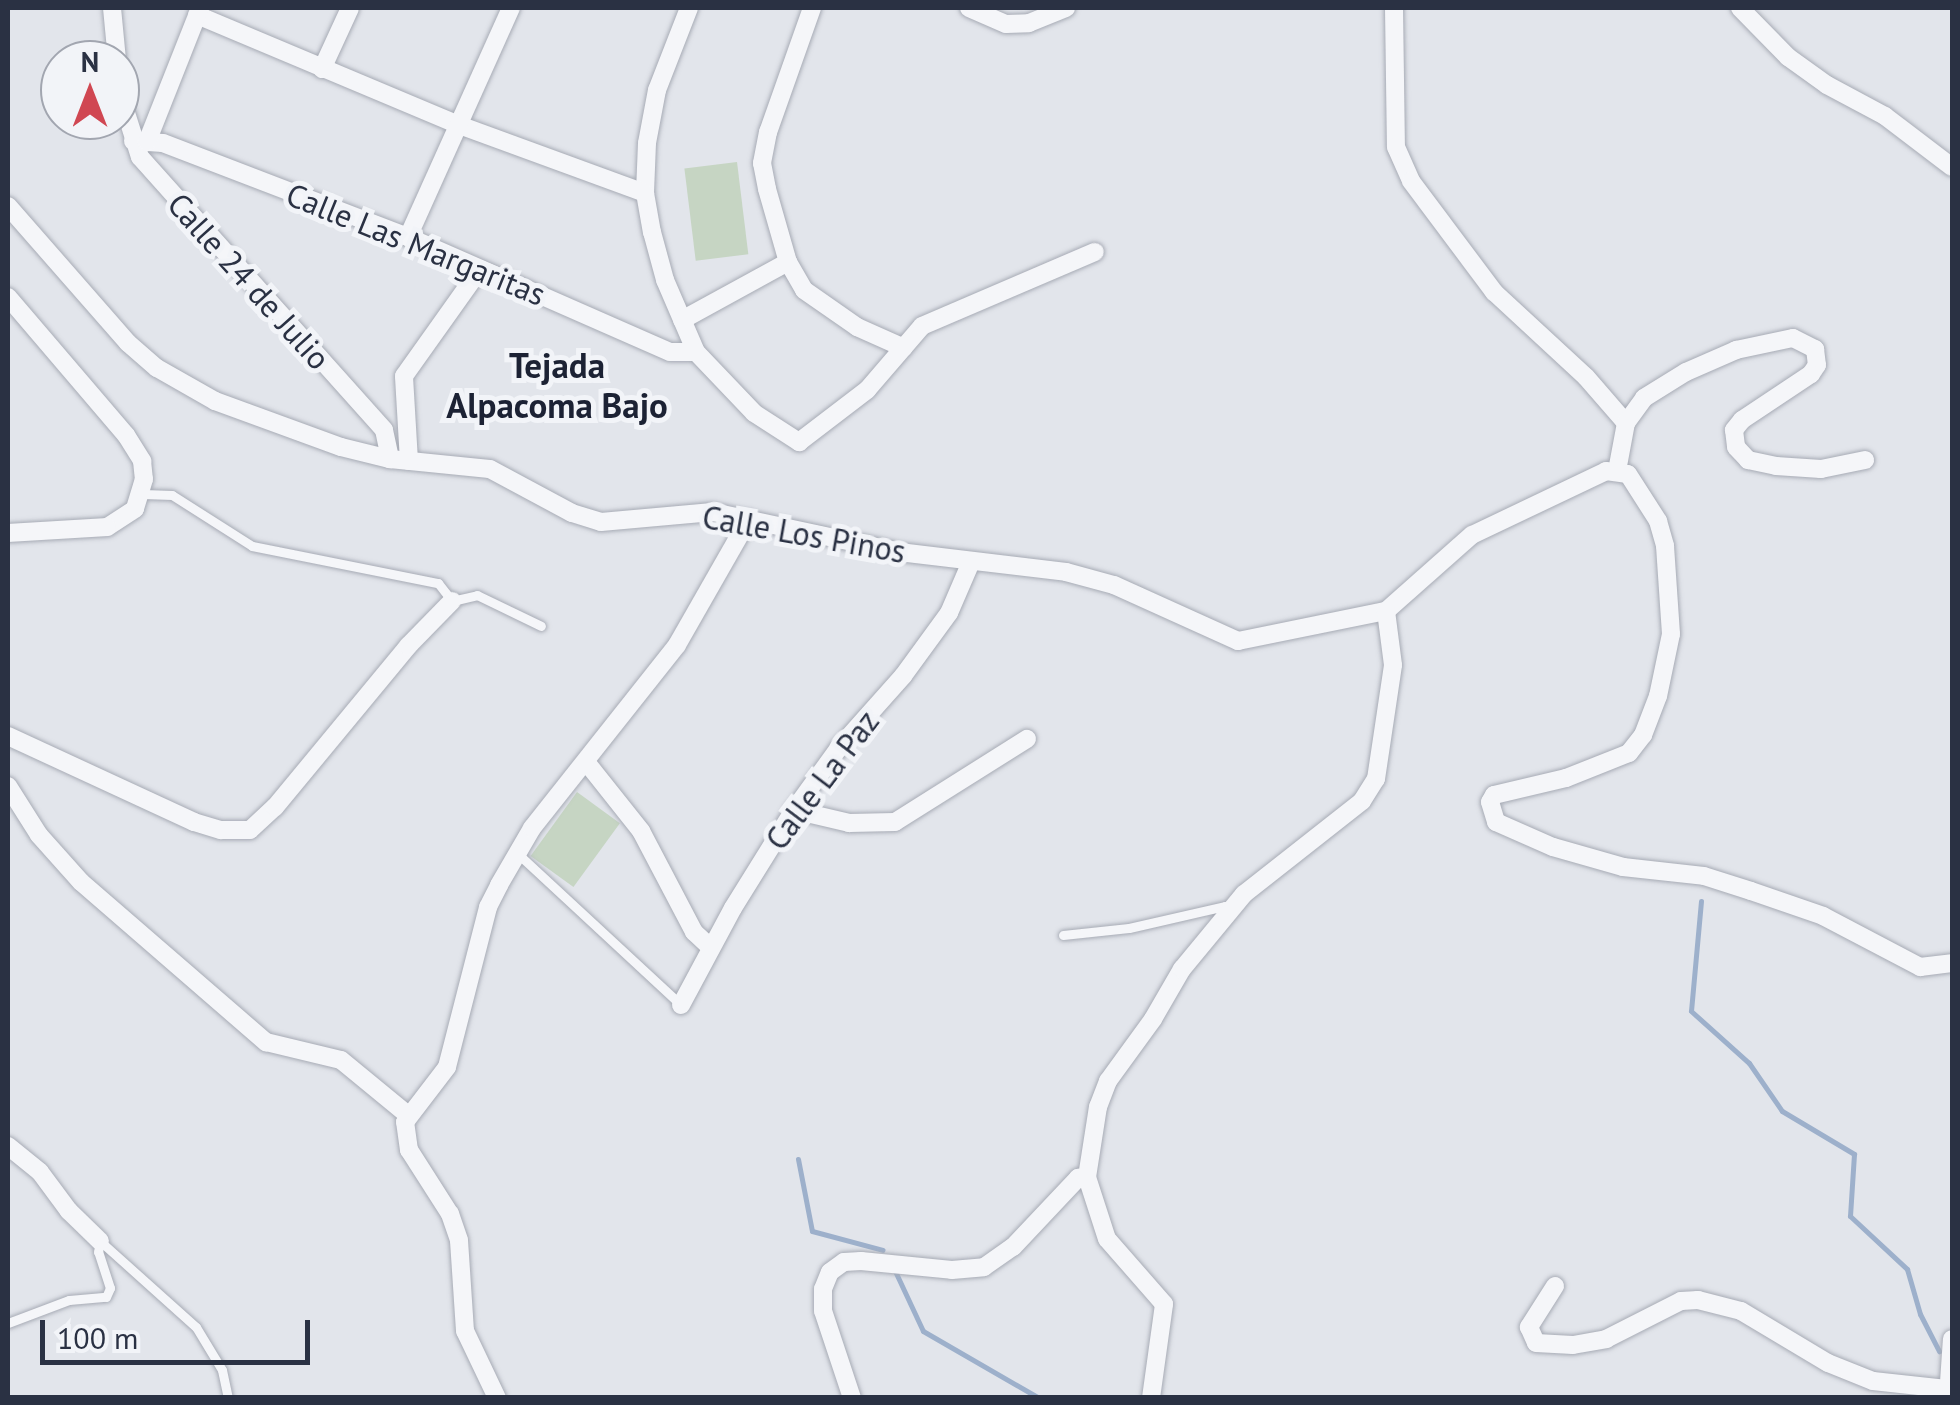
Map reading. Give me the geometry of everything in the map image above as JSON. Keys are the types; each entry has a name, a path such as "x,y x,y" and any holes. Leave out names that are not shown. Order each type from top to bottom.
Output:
{"street":[{"path":"112,8 115,40"},
{"path":"322,69 350,8"},
{"path":"408,237 511,8"},
{"path":"689,8 657,90 645,194 665,280 696,352 754,413 799,442 867,390 922,326 1095,252"},
{"path":"812,8 768,132 762,163 788,262 804,290 831,312 904,348"},
{"path":"969,8 1006,24 1028,24 1066,8"},
{"path":"1394,8 1396,147 1411,181 1494,292 1586,377 1626,424"},
{"path":"1740,8 1788,57 1828,85 1885,116 1952,167"},
{"path":"140,141 199,12 322,69 458,125 645,194"},
{"name":"Calle Las Margaritas","path":"140,141 163,143 408,237 670,352 696,352"},
{"name":"Calle 24 de Julio","path":"140,141 156,178 384,430 400,460"},
{"name":"Calle Los Pinos","path":"8,206 128,343 180,384 268,422 340,447 400,460 490,469 572,513 601,522 713,512 900,552 1066,572 1114,585 1238,641 1386,611"},
{"path":"682,320 788,262"},
{"path":"400,460 404,376 480,269"},
{"path":"8,297 126,435 142,461 143,494 124,519 107,527 8,533"},
{"path":"1617,471 1626,424 1644,398 1686,372 1736,350 1793,338 1816,349 1818,365 1811,374 1742,420 1734,430 1736,447 1748,460 1776,466 1822,469 1865,460"},
{"path":"1152,1398 1164,1304 1107,1238 1087,1177 1092,1132 1108,1081 1153,1019 1182,969 1232,908 1362,800 1376,779 1393,664 1386,611 1472,535 1606,471 1617,471 1636,483 1658,521 1665,546 1671,634 1658,696 1643,735 1629,752 1566,778 1494,796 1490,802 1496,822 1553,847 1623,867 1704,876 1750,891 1823,916 1920,966 1952,963"},
{"path":"497,1398 465,1330 460,1240 450,1214 423,1178 409,1150 404,1130 408,1115 447,1066 488,907 532,828 588,763 677,644 749,519"},
{"name":"Calle La Paz","path":"681,1005 794,810 838,749 903,676 949,613 971,562"},
{"path":"8,736 194,822 222,830 250,830 274,807 408,646 452,602"},
{"path":"794,810 849,824 896,822 1027,739"},
{"path":"588,763 642,831 694,932 711,948"},
{"path":"8,786 40,835 81,882 266,1042 341,1060 408,1115"},
{"path":"8,1146 40,1172 69,1212 100,1241"},
{"path":"852,1398 823,1310 822,1289 830,1272 844,1262 861,1261 952,1270 984,1266 1013,1247 1078,1178 1087,1177"},
{"path":"1555,1286 1529,1327 1536,1343 1573,1346 1606,1338 1681,1301 1698,1300 1741,1310 1828,1363 1873,1381 1948,1393 1952,1339"}],"lane":[{"path":"143,494 172,496 252,546 438,583 452,602 476,595 541,626"},
{"path":"518,853 681,1005"},
{"path":"1063,935 1129,928 1225,906 1232,908"},
{"path":"8,1322 69,1300 106,1296 110,1288 98,1252 100,1241 143,1274 196,1327 222,1370 228,1398"}],"green space":[{"path":"737,162 748,254 696,261 684,168"},
{"path":"577,792 620,823 573,887 531,856"}],"waterway":[{"path":"1701,901 1691,1011 1749,1063 1782,1111 1854,1154 1850,1216 1907,1269 1920,1314 1939,1351"},
{"path":"798,1159 812,1231 883,1250"},
{"path":"895,1271 923,1331 1039,1398"}],"district":[{"name":"Tejada Alpacoma Bajo","path":"557,385"}]}
